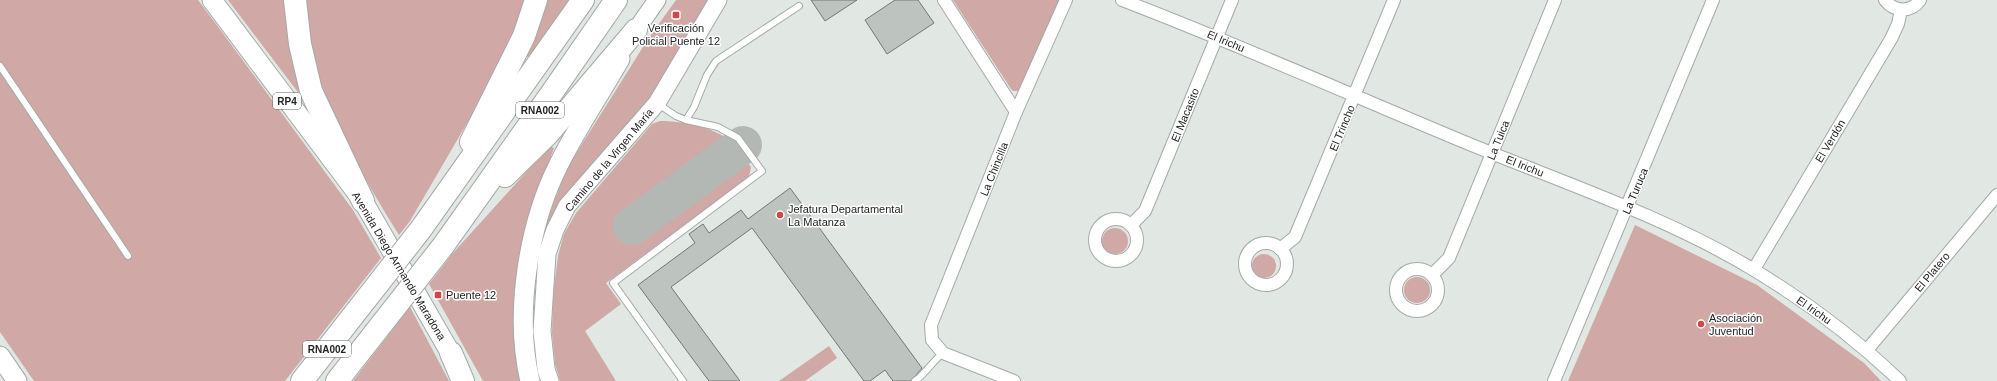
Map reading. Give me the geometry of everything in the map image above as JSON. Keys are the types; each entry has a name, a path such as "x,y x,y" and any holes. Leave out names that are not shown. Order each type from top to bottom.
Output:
{"highway":[{"path":"295,0 300,44 311,91 363,201"},
{"path":"453,184 475,131 524,36 536,0"},
{"name":"RNA002","path":"302,381 421,229 582,0"},
{"name":"RNA002","path":"337,381 463,218 616,0"},
{"path":"463,218 547,135 636,30"},
{"path":"451,353 463,381"}],"main road":[{"name":"Avenida Diego Armando Maradona","path":"212,0 363,201 467,381"},
{"path":"530,381 524,358 522,321 524,291 530,250 541,212 558,165 636,30"},
{"path":"0,356 17,381"}],"street":[{"path":"636,30 657,0"},
{"name":"Camino de la Virgen María","path":"550,381 546,369 542,331 547,254 555,230 567,206 657,103 718,0"},
{"path":"944,0 1016,112"},
{"name":"La Chincilla","path":"943,353 932,340 931,325 1016,112 1066,0"},
{"name":"El Irichu","path":"1122,0 1217,37 1355,96 1628,207 1696,240 1754,270 1814,310 1867,350 1900,381"},
{"name":"El Macasito","path":"1130,225 1145,211 1232,0"},
{"name":"El Trincho","path":"1280,249 1295,237 1394,0"},
{"name":"La Tuica","path":"1432,275 1449,258 1555,0"},
{"name":"La Turuca","path":"1554,381 1628,207 1713,0"},
{"path":"1885,0 1888,4 1901,10 1914,7 1920,0"},
{"name":"El Verdón","path":"1754,270 1891,39 1898,24 1901,10"},
{"name":"El Platero","path":"1867,350 1997,195"},
{"path":"943,353 1014,381"}],"lane":[{"path":"686,120 694,108 706,75 716,61 799,6"},
{"path":"0,66 128,256"},
{"path":"657,103 686,120 718,127 738,138 762,172 613,283 683,381"},
{"path":"915,381 926,373 931,363 943,353"}],"shaded area":[{"path":"0,0 198,0 216,24 353,210 381,258 285,381 34,381 0,332"},
{"path":"228,0 286,0 302,93 300,94 297,91"},
{"path":"303,0 529,0 519,34 410,221 399,235 359,168 334,119 315,70 308,46"},
{"path":"542,0 569,0 540,44 528,57 526,56"},
{"path":"676,0 708,0 651,99 552,217 544,235 549,215 567,168 648,39"},
{"path":"953,0 1059,0 1021,88 1017,91 1013,91 1011,89"},
{"path":"660,121 678,122 698,126 716,132 725,137 735,145 751,167 749,177 606,283 621,304 585,331 616,381 560,381 555,364 552,333 553,295 558,256 564,234 576,213 652,124"},
{"path":"548,148 554,148 539,189 514,321 516,358 521,381 483,381 429,284 453,253"},
{"name":"Asociación Juventud","path":"1635,225 1757,285 1864,363 1881,381 1568,381"},
{"path":"1115,228 1125,231 1128,241 1125,251 1115,254 1105,251 1102,241 1105,231"},
{"path":"1264,254 1272,258 1276,266 1272,274 1264,278 1256,274 1252,266 1256,258"},
{"path":"1417,277 1426,281 1430,290 1426,299 1417,303 1408,299 1404,290 1408,281"},
{"path":"410,307 449,381 353,381"},
{"path":"829,346 837,358 805,381 779,381"}],"building":[{"path":"811,0 857,0 825,21"},
{"path":"895,0 918,0 934,23 887,54 865,20"},
{"path":"790,188 922,368 911,381 893,381 885,370 870,381 864,381 752,228 671,287 740,381 709,381 638,285 695,243 689,234 703,224 709,233 741,210 748,219"}],"taxiway":[{"path":"632,226 743,145"}],"place":[{"name":"Verificación Policial Puente 12","path":"676,15"},
{"name":"Jefatura Departamental La Matanza","path":"780,215"},
{"name":"Puente 12","path":"438,295"},
{"name":"Asociación Juventud","path":"1701,324"}]}
